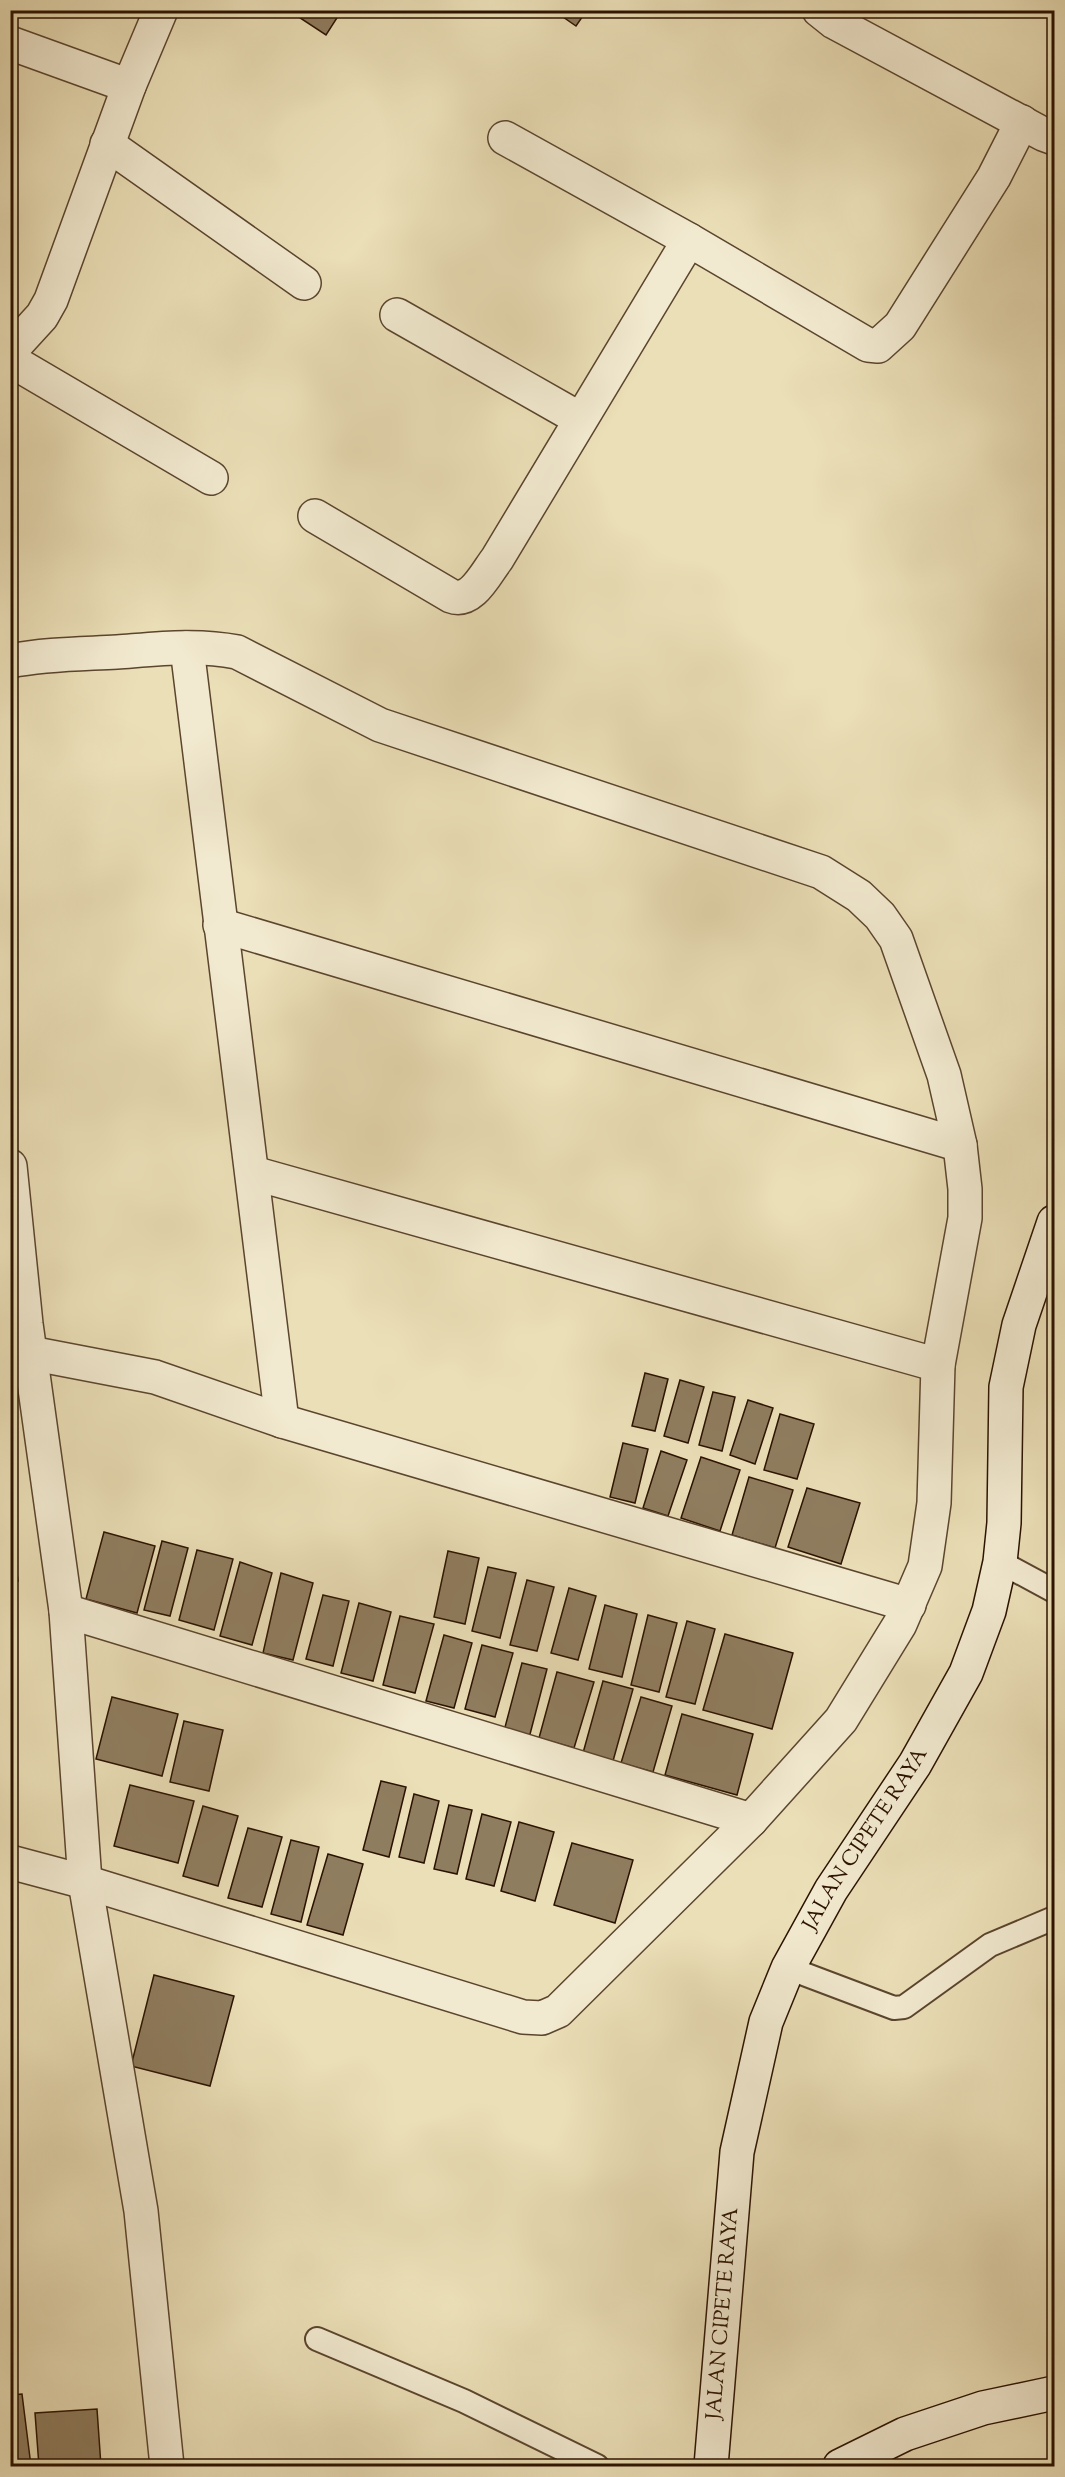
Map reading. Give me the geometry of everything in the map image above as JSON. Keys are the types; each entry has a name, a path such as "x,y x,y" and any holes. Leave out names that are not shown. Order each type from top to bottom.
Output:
{"street":[{"path":"10,351 42,316 51,300 129,86 161,10"},
{"path":"819,10 834,22 1054,138"},
{"path":"10,44 129,86"},
{"path":"505,138 689,240 868,345 878,346 900,326 994,177 1022,122"},
{"path":"107,144 304,283"},
{"path":"315,516 451,596 456,598 465,596 497,559 689,240"},
{"path":"397,315 580,419"},
{"path":"10,360 211,478"},
{"path":"10,662 38,656 187,648 237,652 380,725 821,872 859,896 880,916 896,939 944,1075 960,1145 965,1189 965,1218 938,1365 934,1503 925,1566 900,1624 841,1720 751,1820 558,2011 542,2018 523,2017 85,1882 10,1862"},
{"path":"187,648 282,1421"},
{"path":"220,925 960,1145"},
{"path":"10,1166 22,1334 66,1611 85,1882 141,2211 167,2466"},
{"path":"253,1173 938,1365"},
{"name":"JALAN CIPETE RAYA","path":"711,2466 737,2152 766,2022 788,1968 831,1890 915,1764 966,1673 989,1611 1000,1562 1004,1522 1003,1467 1006,1387 1019,1325 1054,1222"},
{"path":"22,1334 282,1421 909,1605"},
{"path":"66,1611 751,1820"},
{"path":"840,2466 905,2434 983,2408 1054,2393"}],"lane":[{"path":"1000,1562 1054,1591"},
{"path":"788,1968 894,2008 904,2007 990,1945 1054,1918"},
{"path":"317,2338 464,2401 597,2466"}],"building":[{"path":"288,10 342,10 326,35"},
{"path":"553,10 587,10 576,26"},
{"path":"645,1373 668,1379 655,1431 632,1426"},
{"path":"680,1380 704,1387 688,1443 664,1436"},
{"path":"713,1392 735,1397 722,1451 699,1445"},
{"path":"748,1400 773,1408 755,1464 730,1455"},
{"path":"780,1414 814,1424 797,1479 764,1470"},
{"path":"623,1443 648,1449 635,1503 610,1497"},
{"path":"661,1451 687,1460 668,1516 643,1508"},
{"path":"701,1457 740,1470 720,1531 681,1518"},
{"path":"749,1477 793,1490 775,1548 732,1535"},
{"path":"807,1488 860,1503 841,1564 788,1547"},
{"path":"10,1516 18,1581 10,1582"},
{"path":"104,1532 155,1546 137,1613 86,1599"},
{"path":"162,1541 188,1548 170,1616 144,1610"},
{"path":"197,1550 233,1559 214,1630 179,1620"},
{"path":"448,1551 479,1558 465,1624 434,1617"},
{"path":"240,1562 272,1573 252,1645 220,1636"},
{"path":"488,1567 516,1573 500,1638 472,1631"},
{"path":"281,1573 313,1583 293,1660 263,1653"},
{"path":"527,1580 554,1587 537,1651 510,1645"},
{"path":"569,1588 596,1596 578,1660 551,1653"},
{"path":"323,1595 349,1601 333,1666 306,1659"},
{"path":"359,1603 391,1612 373,1681 341,1673"},
{"path":"605,1605 637,1614 622,1677 589,1669"},
{"path":"648,1615 677,1623 659,1692 631,1685"},
{"path":"400,1616 434,1624 415,1693 383,1685"},
{"path":"687,1621 715,1629 695,1704 666,1697"},
{"path":"725,1634 793,1653 772,1729 703,1710"},
{"path":"444,1635 472,1643 454,1708 426,1701"},
{"path":"482,1645 513,1653 495,1717 465,1709"},
{"path":"522,1663 547,1669 529,1738 504,1731"},
{"path":"557,1672 594,1682 574,1748 539,1738"},
{"path":"603,1681 633,1689 613,1761 583,1753"},
{"path":"112,1697 178,1714 162,1776 96,1759"},
{"path":"641,1697 672,1706 653,1772 621,1763"},
{"path":"682,1714 753,1734 737,1795 665,1775"},
{"path":"184,1721 223,1730 209,1791 170,1782"},
{"path":"381,1781 406,1787 389,1857 363,1850"},
{"path":"130,1785 194,1801 178,1863 114,1846"},
{"path":"414,1794 439,1801 424,1863 399,1857"},
{"path":"449,1805 472,1810 457,1874 434,1869"},
{"path":"203,1806 238,1816 218,1886 183,1876"},
{"path":"482,1814 511,1822 494,1886 466,1879"},
{"path":"519,1822 554,1832 535,1901 501,1891"},
{"path":"248,1828 282,1837 262,1907 228,1898"},
{"path":"291,1840 319,1847 301,1922 271,1914"},
{"path":"572,1843 633,1860 615,1923 554,1905"},
{"path":"328,1854 363,1864 343,1935 307,1925"},
{"path":"154,1975 234,1996 210,2086 131,2066"},
{"path":"22,2394 31,2466 10,2466 10,2395"},
{"path":"97,2409 101,2466 39,2466 35,2413"}]}
